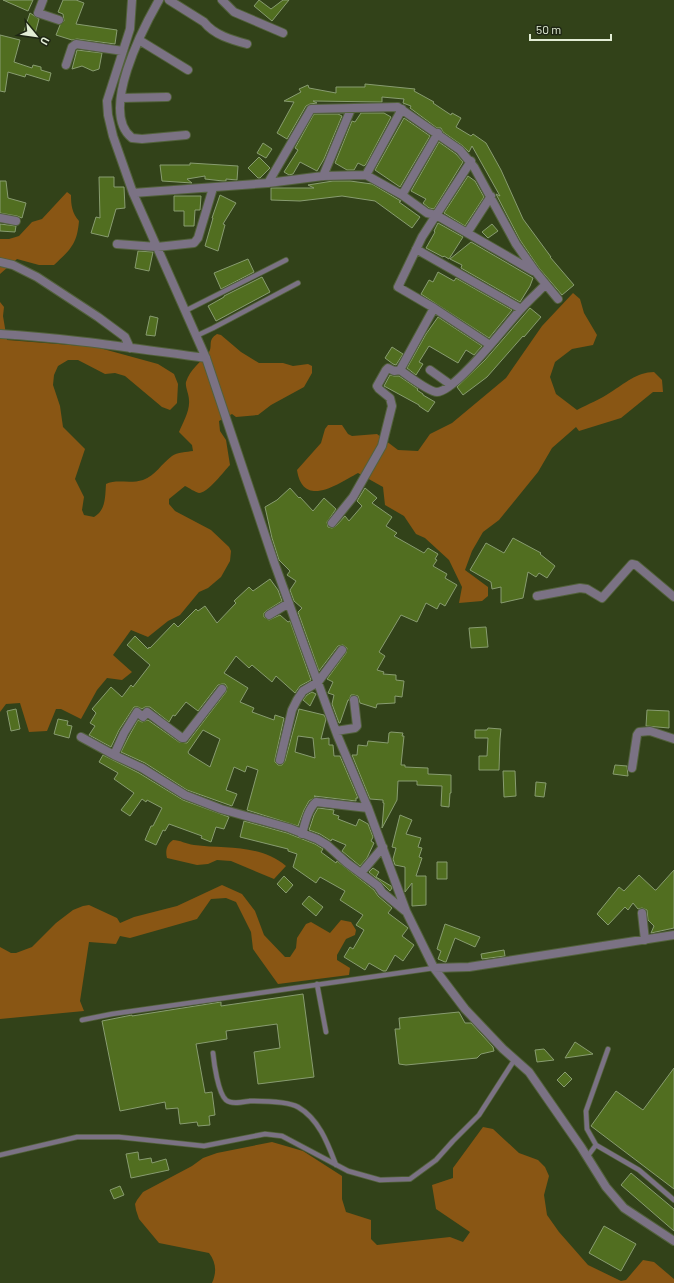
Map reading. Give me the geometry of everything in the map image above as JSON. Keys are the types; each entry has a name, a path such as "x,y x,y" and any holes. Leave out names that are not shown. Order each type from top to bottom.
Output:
{"street":[{"path":"43,0 38,13 59,20"},
{"path":"132,0 132,22 108,96 107,106 113,136 133,193 206,358 304,645 336,731 383,847 406,911 434,968 465,1010 497,1043 529,1072 606,1187 624,1208 674,1241"},
{"path":"159,0 146,21 127,70 120,98 121,115 126,131 132,138 142,139 186,134"},
{"path":"169,0 204,22 208,28 227,38 246,44"},
{"path":"224,0 234,12 283,33"},
{"path":"139,40 188,70"},
{"path":"66,66 72,47 76,44 123,51"},
{"path":"120,98 167,97"},
{"path":"268,183 310,109 396,107 402,109 460,150 471,161 516,244 534,271 558,299"},
{"path":"323,176 351,109"},
{"path":"366,175 402,109"},
{"path":"402,195 438,134"},
{"path":"471,161 422,237 398,287 434,308 490,346"},
{"path":"133,193 213,188 323,176 366,175 402,195 428,213 436,215 466,234 534,271"},
{"path":"117,244 157,247 194,243 197,240 213,188"},
{"path":"466,234 491,196"},
{"path":"0,218 16,221"},
{"path":"416,249 521,309"},
{"path":"0,262 13,265 37,277 86,309 125,337 130,348"},
{"path":"332,523 352,497 382,446 392,406 390,398 377,386 386,370 388,368 394,371 400,370 434,392 439,392 451,385 480,357 521,309 545,285"},
{"path":"400,370 434,308"},
{"path":"0,334 206,358"},
{"path":"430,370 451,385"},
{"path":"537,596 580,588 587,589 602,598 632,564 636,565 674,596"},
{"path":"269,615 289,603"},
{"path":"280,760 292,710 297,700 303,691 318,682 342,650"},
{"path":"114,755 124,733 137,712 143,717 147,712 184,738 222,689"},
{"path":"336,731 355,728 357,726 354,700"},
{"path":"632,768 637,735 639,732 650,731 674,739"},
{"path":"81,737 142,768 185,796 221,809 282,826 326,845 378,886 380,890 406,911"},
{"path":"302,834 310,811 316,802 368,808"},
{"path":"361,873 383,847"},
{"path":"642,913 644,940"},
{"path":"434,968 469,967 674,935"}],"lane":[{"path":"185,311 286,260"},
{"path":"196,336 298,283"},
{"path":"82,1020 112,1014 434,968"},
{"path":"317,984 326,1032"},
{"path":"608,1049 586,1111 587,1129 596,1145 639,1170 674,1200"},
{"path":"213,1053 215,1069 222,1094 227,1100 235,1103 252,1101 282,1103 298,1107 309,1115 316,1124 329,1146 336,1165"},
{"path":"0,1155 77,1137 119,1137 204,1146 265,1134 272,1134 282,1136 348,1171 380,1180 410,1179 436,1160 479,1115 515,1059"},
{"path":"587,1158 596,1145"}],"shaded area":[{"path":"67,192 71,195 72,209 79,221 75,241 65,255 54,265 39,265 17,259 0,274 0,239 9,239 19,236 32,222 42,219"},
{"path":"573,293 580,299 584,313 597,335 593,345 572,349 555,362 550,377 556,394 577,410 603,397 636,376 654,372 662,380 663,392 653,392 621,418 579,431 576,427 552,448 538,472 499,520 483,532 472,551 465,570 488,587 488,596 482,601 459,603 462,587 449,560 425,538 416,534 404,516 385,505 383,487 358,473 341,483 322,490 314,491 306,488 301,482 297,470 321,443 325,429 328,425 342,425 348,434 352,436 377,434 398,450 418,451 430,434 452,423 506,378 542,326"},
{"path":"0,302 4,307 3,316 7,340 96,347 158,364 174,374 178,384 177,403 170,410 162,407 125,376 115,373 105,374 78,360 68,360 58,366 54,375 53,385 60,406 63,427 85,449 75,479 84,497 82,510 84,515 94,517 101,511 105,498 106,484 143,480 151,476 174,455 193,451 192,445 179,432 186,416 189,404 186,382 193,369 209,352 212,338 217,334 221,335 241,352 259,363 283,363 293,366 308,364 312,366 312,373 304,387 271,405 258,415 236,417 232,414 219,421 220,431 226,440 230,465 211,486 203,492 199,493 185,486 169,499 169,504 175,511 211,530 229,547 231,551 230,561 221,577 208,588 199,592 180,615 168,621 148,637 131,630 113,655 132,672 122,680 107,678 97,690 81,719 61,709 56,709 47,731 29,732 20,703 6,704 0,712"},
{"path":"173,840 194,845 254,851 276,859 286,866 274,879 231,861 217,860 208,864 197,865 167,858 167,848"},
{"path":"222,885 242,894 255,911 264,935 285,957 290,957 296,948 297,938 306,924 311,922 330,933 341,920 351,922 356,930 355,935 346,939 337,955 337,960 350,968 349,975 278,984 253,949 251,932 236,902 226,898 211,899 197,919 130,938 120,936 116,944 89,942 80,1001 84,1011 0,1019 0,947 11,953 16,953 32,947 56,923 73,910 83,906 89,905 117,918 120,923 134,917 177,906"},
{"path":"483,1127 493,1129 519,1153 538,1160 545,1167 549,1176 544,1195 547,1215 559,1232 588,1265 621,1281 626,1280 643,1260 654,1262 674,1279 674,1283 212,1283 215,1275 215,1267 209,1253 159,1243 139,1219 136,1210 135,1204 143,1192 192,1166 203,1158 217,1153 272,1142 303,1151 342,1176 342,1199 346,1212 371,1220 371,1239 377,1245 450,1237 463,1242 470,1232 436,1209 432,1185 453,1178 453,1168"}],"building":[{"path":"3,0 33,0 28,11"},
{"path":"63,0 76,0 84,3 76,24 117,30 115,44 77,39 72,40 56,35 60,25 64,21 63,14 58,12"},
{"path":"259,0 271,9 283,0 289,0 272,21 254,6"},
{"path":"30,13 39,19 35,34 24,31"},
{"path":"0,35 20,40 14,62 32,68 33,65 41,67 41,70 51,73 49,81 26,74 25,77 8,72 5,92 0,91"},
{"path":"77,50 102,53 99,69 93,71 82,66 72,69"},
{"path":"365,84 415,89 414,91 434,102 433,103 451,115 452,113 461,118 456,127 471,136 473,134 486,143 501,170 523,219 550,257 574,285 562,295 539,268 520,240 496,194 500,196 472,146 469,152 443,132 441,128 437,128 410,108 411,106 403,103 404,99 382,97 382,102 313,101 317,103 306,106 287,139 277,133 294,102 284,101 301,92 299,89 308,85 309,88 336,93 336,87 365,87"},
{"path":"361,113 384,113 391,117 366,164 364,166 358,163 354,170 347,170 335,163 352,121 355,122"},
{"path":"314,114 338,114 342,116 324,159 317,171 300,162 293,174 289,175 284,172 298,150 295,148"},
{"path":"404,118 430,136 400,187 375,170"},
{"path":"439,142 456,154 463,162 434,209 429,208 423,203 426,199 411,191"},
{"path":"263,143 272,149 266,158 257,153"},
{"path":"259,157 270,168 260,178 258,178 248,168"},
{"path":"190,163 238,166 237,180 226,179 226,181 223,181 205,179 205,176 187,179 192,183 162,181 160,165 190,165"},
{"path":"468,176 475,181 484,197 465,226 444,213"},
{"path":"99,177 114,177 114,187 124,187 125,208 116,209 108,237 91,233 96,217 100,218"},
{"path":"0,181 6,181 8,198 26,203 22,218 0,213"},
{"path":"333,181 350,181 372,184 401,201 399,202 420,217 412,228 375,201 342,196 300,201 271,200 271,188 314,188 308,185"},
{"path":"220,195 236,203 223,224 225,225 218,251 205,246"},
{"path":"174,196 201,196 200,210 195,210 194,226 184,226 184,211 174,211"},
{"path":"438,223 463,237 449,259 426,248"},
{"path":"0,224 16,226 15,232 0,231"},
{"path":"492,224 498,231 488,238 482,232"},
{"path":"471,242 533,278 520,302 461,268 462,265 450,259"},
{"path":"138,251 153,252 149,271 135,268"},
{"path":"248,259 254,272 221,289 214,273"},
{"path":"438,272 454,281 456,278 512,310 489,338 421,294 429,280 433,282"},
{"path":"262,277 270,292 216,321 208,306 224,296"},
{"path":"530,308 541,317 487,377 463,395 457,387 485,360"},
{"path":"150,316 158,318 155,336 146,335"},
{"path":"438,317 482,346 474,355 466,350 458,363 429,346 419,362 423,364 416,375 407,368 426,334"},
{"path":"392,347 403,354 396,365 385,358"},
{"path":"390,375 399,376 418,389 417,390 423,395 435,402 428,412 419,405 384,386"},
{"path":"290,488 313,511 324,498 336,509 327,522 328,527 332,528 336,526 345,516 349,521 362,506 357,501 365,488 377,498 372,503 392,517 386,526 397,533 394,536 424,553 428,548 438,554 435,559 437,560 433,566 447,574 445,578 457,585 445,606 440,603 437,609 426,603 417,622 401,615 379,652 385,656 377,670 384,672 383,674 396,675 396,680 404,681 402,697 395,696 395,703 377,704 376,708 360,703 358,696 351,695 340,723 332,704 334,695 328,693 333,682 327,679 346,653 347,648 343,645 338,646 319,671 298,612 302,608 294,601 290,590 296,581 287,575 290,571 279,560 265,507 277,500"},
{"path":"513,538 541,553 540,554 555,566 547,578 539,573 536,577 528,572 523,598 501,603 501,587 492,589 491,582 470,570 486,543 504,553"},
{"path":"270,579 278,590 282,601 266,611 264,613 264,617 269,620 280,615 288,622 290,621 311,680 300,686 295,693 276,676 272,682 252,665 249,668 236,656 224,673 248,688 240,702 254,708 252,712 274,720 275,715 284,718 275,759 275,762 278,765 282,765 285,761 299,709 324,715 326,719 321,739 329,738 329,745 333,745 334,756 340,756 358,798 356,798 356,801 314,796 316,797 309,801 298,826 247,810 258,770 247,766 245,772 234,767 226,790 237,794 232,806 187,790 145,763 121,752 138,720 142,722 148,720 179,742 187,743 226,692 227,687 225,684 218,685 198,711 186,702 175,716 173,715 169,722 150,707 145,707 142,709 134,707 119,730 111,747 89,735 95,726 90,723 96,713 92,709 111,687 122,697 131,685 133,687 150,665 127,645 135,636 148,649 174,623 178,627 196,609 198,611 205,606 217,623 236,603 234,601 249,587 253,591","holes":["203,730 220,739 210,767 188,752","298,736 313,738 315,758 295,752"]},
{"path":"486,627 488,647 471,648 469,628"},
{"path":"312,692 316,694 310,706 303,700"},
{"path":"16,709 20,729 11,731 7,711"},
{"path":"647,710 669,711 669,728 646,726"},
{"path":"58,719 68,721 67,725 72,726 69,738 54,734"},
{"path":"488,728 501,729 499,770 479,770 479,756 487,756 488,738 475,738 475,730 487,730"},
{"path":"389,733 403,733 402,736 404,736 401,765 405,765 405,767 428,768 428,774 451,775 451,793 449,807 441,806 442,786 417,785 417,781 398,781 397,800 382,828 383,800 370,799 352,755 357,755 358,745 367,746 368,741 388,743"},
{"path":"103,755 139,773 183,800 229,817 224,829 216,827 211,842 201,838 202,836 169,824 165,831 163,830 156,845 145,840 151,826 153,826 162,808 142,799 130,816 121,810 134,793 114,779 118,773 99,762"},
{"path":"615,765 627,766 628,776 613,774"},
{"path":"503,771 515,771 516,796 504,797"},
{"path":"536,782 546,783 544,797 535,796"},
{"path":"318,808 334,810 333,814 339,816 338,819 356,826 359,819 368,824 373,837 371,841 374,843 367,858 360,866 342,851 346,845 332,839 331,841 320,834 309,830"},
{"path":"400,815 412,820 406,834 421,838 418,847 422,848 419,857 422,858 416,876 426,876 426,905 412,906 412,883 405,892 405,867 395,865 393,859 396,848 392,847"},
{"path":"244,821 287,833 315,844 323,849 321,852 336,863 337,861 374,890 378,896 392,908 388,913 408,928 402,936 414,945 403,961 395,955 386,971 383,971 369,963 365,970 344,957 350,947 353,949 364,930 356,925 363,915 340,900 345,891 320,877 316,883 293,867 297,854 288,851 288,849 240,837"},
{"path":"437,862 447,862 447,879 437,879"},
{"path":"373,868 379,872 376,877 391,886 392,888 390,891 369,872"},
{"path":"674,870 674,928 651,933 654,926 648,920 647,910 642,908 638,909 633,903 628,910 625,907 608,925 597,914 619,887 624,891 639,875 656,890"},
{"path":"284,876 293,885 286,893 277,884"},
{"path":"309,896 323,907 316,916 302,904"},
{"path":"445,924 480,937 475,947 455,938 446,962 438,959 441,951 437,949"},
{"path":"504,950 505,956 482,959 481,954"},
{"path":"303,994 314,1077 258,1084 254,1052 280,1048 277,1024 226,1031 227,1039 196,1044 205,1093 212,1092 215,1115 209,1116 210,1125 198,1126 197,1122 180,1124 178,1108 166,1109 165,1102 120,1111 102,1021 221,1002 221,1006"},
{"path":"459,1012 465,1023 471,1023 493,1047 494,1051 481,1054 477,1058 406,1065 399,1064 395,1029 400,1029 399,1018"},
{"path":"575,1042 593,1054 565,1058"},
{"path":"544,1049 554,1060 537,1062 535,1050"},
{"path":"674,1068 674,1189 591,1126 616,1091 643,1110"},
{"path":"565,1072 572,1079 564,1087 557,1080"},
{"path":"138,1152 139,1160 151,1158 152,1163 166,1159 169,1170 131,1178 126,1154"},
{"path":"631,1173 674,1209 674,1231 621,1185"},
{"path":"120,1186 124,1195 114,1199 110,1190"},
{"path":"604,1226 636,1244 621,1271 589,1253"}]}
